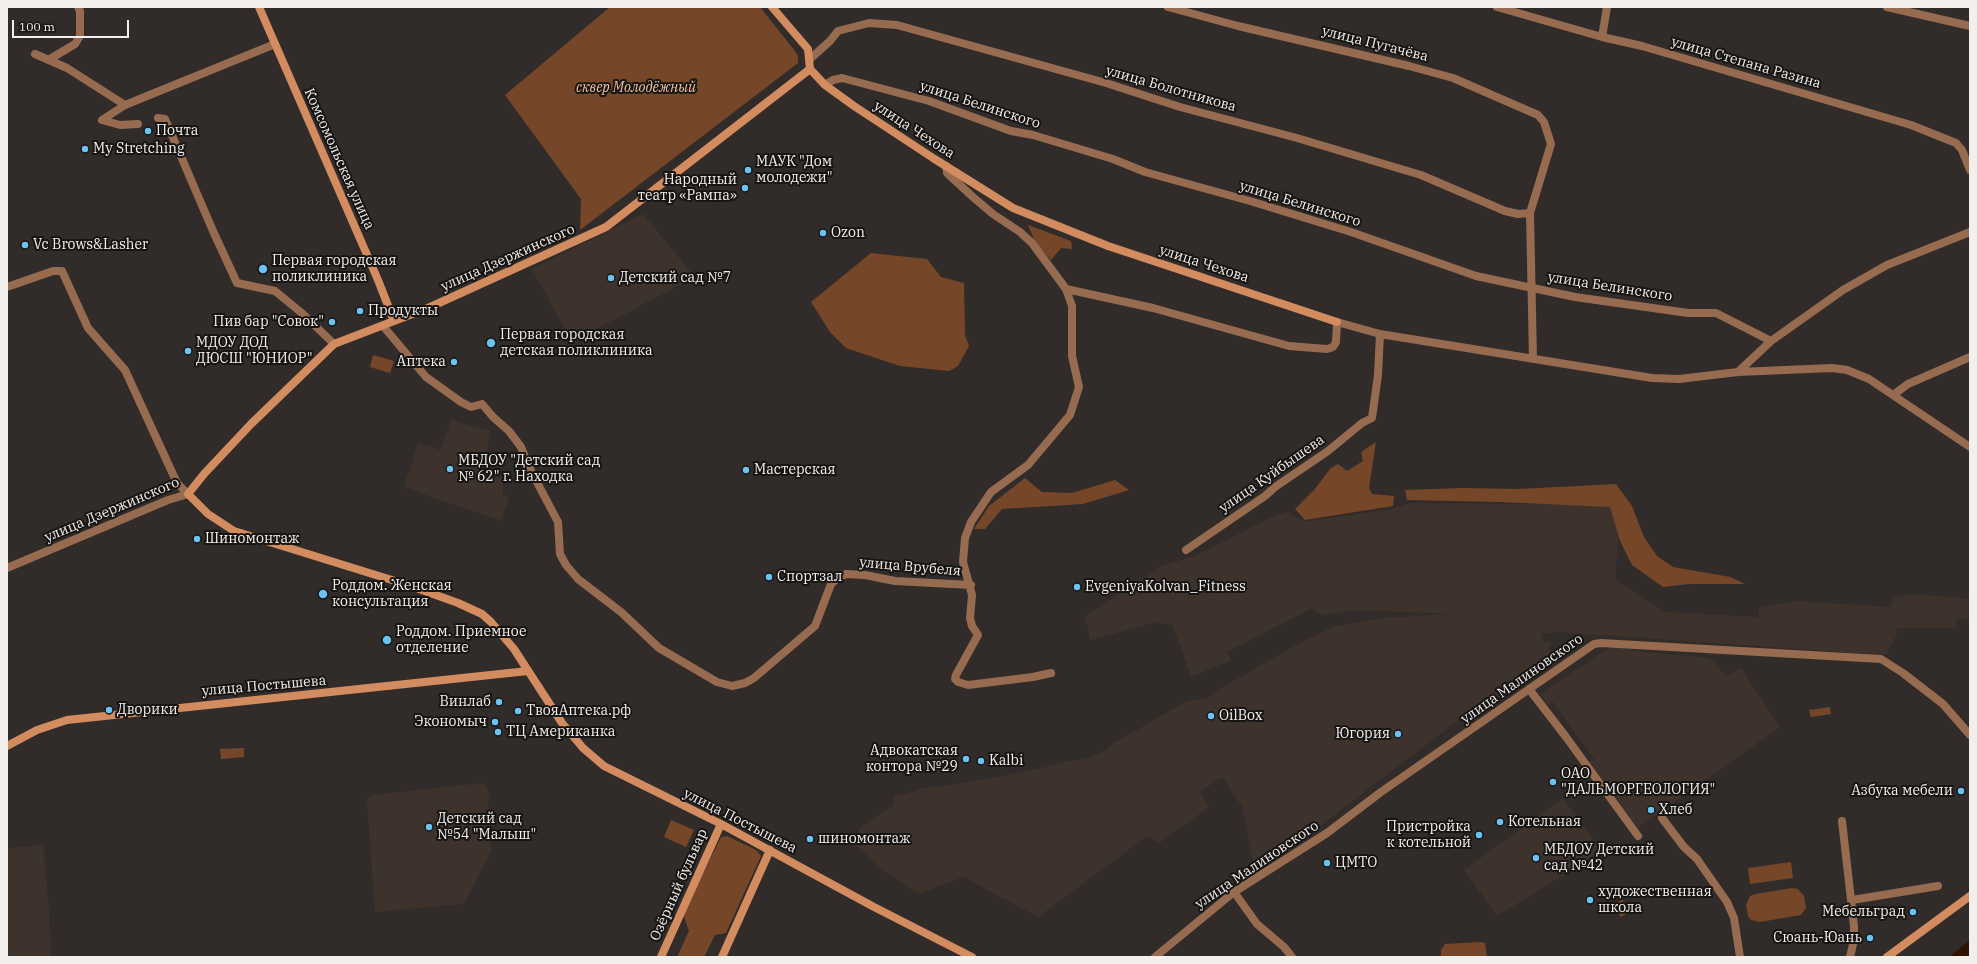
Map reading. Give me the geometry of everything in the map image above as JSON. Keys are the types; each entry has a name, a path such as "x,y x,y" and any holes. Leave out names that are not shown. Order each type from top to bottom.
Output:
{"street":[{"path":"50,60 74,44 80,36 80,11 78,7"},
{"name":"Комсомольская улица","path":"259,7 378,280 394,321"},
{"path":"772,7 808,49 810,69"},
{"name":"улица Пугачёва","path":"1168,7 1238,26 1366,55 1453,78 1538,115 1544,122 1551,144 1530,213"},
{"name":"улица Степана Разина","path":"1497,7 1602,37 1642,46 1911,125 1956,142 1962,150 1970,170"},
{"path":"1602,37 1607,7"},
{"path":"1888,7 1970,26"},
{"name":"улица Болотникова","path":"810,59 830,41 838,31 869,23 897,25 1400,169 1458,189 1505,211 1518,214 1530,213"},
{"path":"138,124 120,125 102,120 125,105 275,44"},
{"path":"35,54 67,68 125,105"},
{"name":"улица Дзержинского","path":"7,568 188,494 204,474 251,424 334,344 383,326 474,287 606,227 810,69"},
{"name":"улица Чехова","path":"810,69 825,85 854,106 1013,208 1073,233 1337,322"},
{"name":"улица Белинского","path":"825,85 833,80 842,78 929,101 1012,132 1040,138 1113,159 1145,172 1351,232 1476,276 1582,298 1688,313 1716,313 1771,341"},
{"path":"158,118 165,119 237,283 275,291 303,314 334,344"},
{"path":"946,166 946,173 993,214 1020,232 1032,243 1066,289 1072,306 1072,356 1079,387 1070,415 1028,465 991,492 971,522 965,538 963,562 971,585 972,595 970,618 972,626 978,635 955,679 958,682 968,685 1034,677 1051,673"},
{"path":"1530,213 1533,359"},
{"path":"1738,372 1771,341 1825,301 1887,265 1970,232"},
{"path":"7,287 53,271 62,271 88,328 125,370 177,483 188,494"},
{"path":"1066,289 1154,308 1289,346 1327,349 1333,347 1336,342 1337,322 1380,334 1652,378 1678,379 1738,372 1832,368 1847,370 1869,378 1970,447"},
{"name":"улица Врубеля","path":"383,326 426,377 461,402 471,407 482,404 493,417 510,431 521,447 531,471 558,522 560,554 566,566 578,579 621,612 659,648 717,682 732,686 745,683 754,678 815,626 831,584 839,577 846,574 865,575 895,582 971,585"},
{"name":"улица Куйбышева","path":"1186,550 1328,451 1362,423 1369,421 1372,418 1378,375 1380,334"},
{"path":"1893,395 1908,384 1970,357"},
{"name":"улица Постышева","path":"188,494 208,514 234,531 401,582 472,609 491,622 514,649 562,722 593,758 623,776 721,824 874,907 972,957"},
{"name":"улица Малиновского","path":"1155,957 1234,892 1327,833 1381,792 1589,647 1601,643 1881,659 1903,673 1943,704 1970,735"},
{"name":"улица Постышева","path":"7,746 37,730 67,720 528,671"},
{"path":"1529,689 1638,836"},
{"path":"1662,818 1684,847 1697,859 1727,902 1734,918 1740,957"},
{"path":"1842,821 1855,935 1850,957"},
{"name":"Озёрный бульвар","path":"661,957 721,824"},
{"path":"722,957 770,850"},
{"path":"1852,900 1938,886"},
{"path":"1234,892 1258,924 1284,947 1292,957"},
{"path":"1887,957 1970,896"}],"shaded area":[{"path":"643,214 695,277 572,342 532,269"},
{"name":"МБДОУ \"Детский сад № 62\" г. Находка","path":"451,420 489,431 487,468 499,476 503,481 503,495 509,497 501,521 404,487 418,443 441,450"},
{"path":"1409,503 1621,505 1615,579 1665,612 1758,617 1759,608 1793,601 1892,607 1893,598 1911,594 1970,599 1970,619 1957,618 1956,628 1897,628 1896,636 1886,655 1557,632 1541,634 1543,642 1550,642 1550,659 1544,660 1465,719 1461,718 1256,875 1242,807 1222,777 1200,792 1209,807 1158,844 1149,837 1142,840 1038,917 963,877 921,893 914,891 879,867 856,845 861,839 858,829 894,805 893,797 924,788 952,785 1086,759 1107,750 1112,744 1184,703 1193,700 1206,699 1235,680 1305,640 1333,627 1381,618 1454,614 1353,610 1322,616 1312,608 1227,652 1231,660 1191,677 1173,625 1158,623 1145,625 1090,640 1085,616 1162,566 1195,556 1276,515 1288,512 1304,522 1392,509"},
{"path":"1612,646 1619,646 1636,651 1708,658 1712,660 1726,676 1741,668 1780,727 1639,827 1635,824 1589,762 1594,759 1552,701 1547,705 1540,694"},
{"name":"Детский сад №54 \"Малыш\"","path":"482,783 486,785 489,796 488,803 491,851 464,904 375,912 367,800 372,795"},
{"name":"МБДОУ Детский сад №42","path":"1563,798 1601,850 1580,865 1497,916 1464,870"},
{"path":"43,845 48,897 51,956 7,957 7,848"},
{"path":"1970,940 1970,957 1949,957"}],"green space":[{"name":"сквер Молодёжный","path":"610,7 760,7 795,51 798,56 798,63 580,230 581,199 505,95"},
{"path":"1028,225 1071,241 1072,249 1061,248 1051,260 1036,244"},
{"path":"871,253 927,259 941,277 964,283 965,335 969,346 958,366 949,371 900,366 846,348 830,332 811,302"},
{"path":"373,355 394,361 390,373 370,367"},
{"path":"1376,442 1369,488 1372,494 1394,496 1393,506 1305,520 1295,509 1314,490 1331,468 1338,464 1347,471 1363,461 1361,452"},
{"path":"1025,478 1042,492 1072,493 1115,480 1129,490 1083,504 1002,509 985,529 974,529 989,506"},
{"path":"1616,484 1632,506 1644,537 1657,556 1673,567 1730,577 1745,584 1689,584 1663,587 1632,565 1620,541 1610,507 1500,502 1407,500 1405,490 1463,488 1518,489"},
{"path":"1830,707 1831,714 1811,717 1809,710"},
{"path":"244,748 244,757 221,759 220,749"},
{"path":"671,820 694,830 686,847 664,837"},
{"path":"727,836 756,850 761,856 726,933 715,935 704,957 677,957 689,931 683,914 721,837"},
{"path":"1791,862 1793,878 1750,884 1748,868"},
{"path":"1792,888 1798,889 1804,896 1806,908 1801,915 1760,922 1751,920 1748,916 1746,905 1750,896"},
{"path":"1622,899 1630,911 1621,917 1613,906"},
{"path":"1485,943 1487,957 1441,957 1441,950 1445,944"}],"place":[{"name":"Почта","path":"148,131"},
{"name":"My Stretching","path":"85,149"},
{"name":"МАУК \"Дом молодежи\"","path":"748,170"},
{"name":"Народный театр «Рампа»","path":"745,188"},
{"name":"Ozon","path":"823,233"},
{"name":"Vc Brows&Lasher","path":"25,245"},
{"name":"Первая городская поликлиника","path":"263,269"},
{"name":"Детский сад №7","path":"611,278"},
{"name":"Продукты","path":"360,311"},
{"name":"Пив бар \"Совок\"","path":"332,322"},
{"name":"Первая городская детская поликлиника","path":"491,343"},
{"name":"МДОУ ДОД ДЮСШ \"ЮНИОР\"","path":"188,351"},
{"name":"Аптека","path":"454,362"},
{"name":"МБДОУ \"Детский сад № 62\" г. Находка","path":"450,469"},
{"name":"Мастерская","path":"746,470"},
{"name":"Шиномонтаж","path":"197,539"},
{"name":"Спортзал","path":"769,577"},
{"name":"EvgeniyaKolvan_Fitness","path":"1077,587"},
{"name":"Роддом. Женская консультация","path":"323,594"},
{"name":"Роддом. Приемное отделение","path":"387,640"},
{"name":"Винлаб","path":"499,702"},
{"name":"Дворики","path":"109,710"},
{"name":"ТвояАптека.рф","path":"518,711"},
{"name":"OilBox","path":"1211,716"},
{"name":"Экономыч","path":"495,722"},
{"name":"ТЦ Американка","path":"498,732"},
{"name":"Югория","path":"1398,734"},
{"name":"Адвокатская контора №29","path":"966,759"},
{"name":"Kalbi","path":"981,761"},
{"name":"ОАО \"ДАЛЬМОРГЕОЛОГИЯ\"","path":"1553,782"},
{"name":"Азбука мебели","path":"1961,791"},
{"name":"Хлеб","path":"1651,810"},
{"name":"Котельная","path":"1500,822"},
{"name":"Детский сад №54 \"Малыш\"","path":"429,827"},
{"name":"Пристройка к котельной","path":"1479,835"},
{"name":"шиномонтаж","path":"810,839"},
{"name":"МБДОУ Детский сад №42","path":"1536,858"},
{"name":"ЦМТО","path":"1327,863"},
{"name":"художественная школа","path":"1590,900"},
{"name":"Мебельград","path":"1913,912"},
{"name":"Сюань-Юань","path":"1870,938"}]}
